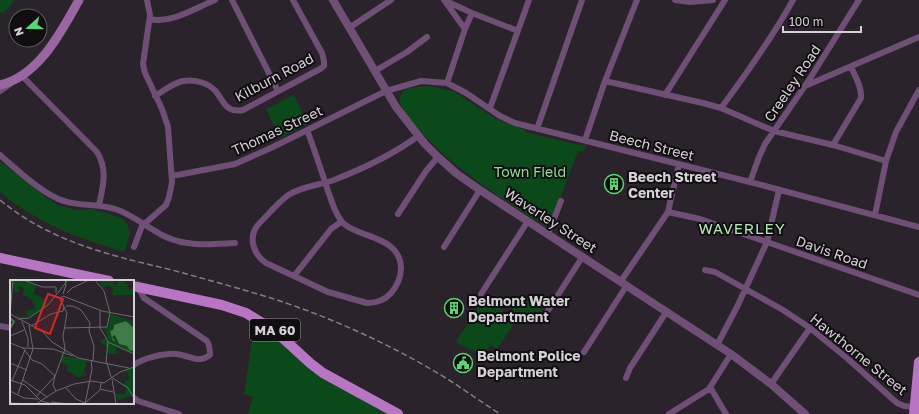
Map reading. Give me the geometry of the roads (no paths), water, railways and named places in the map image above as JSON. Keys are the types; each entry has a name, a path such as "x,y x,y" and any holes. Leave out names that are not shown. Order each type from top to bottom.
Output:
{"main road":[{"path":"0,85 18,78 43,55 53,42 79,0"},
{"path":"0,258 104,280"},
{"name":"MA 60","path":"135,287 222,305 246,313 274,330 310,363 323,372 398,414"},
{"path":"915,411 919,366"}],"street":[{"path":"134,247 139,232 144,224 166,204 170,195 172,176 168,126 145,73 143,64 150,19 150,11 147,0"},
{"path":"150,19 160,21 168,19 215,0"},
{"path":"232,0 278,91"},
{"name":"Kilburn Road","path":"155,96 179,82 188,80 198,81 213,88 225,105 230,109 236,111 243,110 320,69 324,66 322,53 293,0"},
{"name":"Waverley Street","path":"333,0 396,107 418,136 457,174 731,354 771,384 805,414"},
{"path":"349,28 391,0"},
{"path":"444,0 518,30"},
{"path":"444,0 465,29"},
{"path":"490,108 529,0"},
{"path":"537,129 582,0"},
{"path":"585,140 605,81 637,0"},
{"path":"675,0 690,2 713,0"},
{"path":"665,94 725,0"},
{"path":"722,108 746,76 793,0"},
{"name":"Creeley Road","path":"750,182 765,144 859,0"},
{"path":"447,83 472,12"},
{"path":"375,71 407,52 427,37"},
{"path":"803,87 919,37"},
{"path":"833,145 861,98 859,85 851,66"},
{"path":"0,91 18,78 94,148 100,157 103,167 104,177 100,205"},
{"name":"Beech Street","path":"386,90 421,81 447,83 466,93 500,116 515,123 750,182 919,227"},
{"path":"605,81 722,108 774,131 833,145 886,161"},
{"name":"Thomas Street","path":"172,176 231,165 272,147 386,90"},
{"path":"875,216 886,161 896,132 919,90"},
{"path":"307,130 326,182 333,205 341,222 389,245 396,253 400,261 401,270 395,288 390,295 384,299 367,304 328,292 266,263 258,256 255,250 253,240 257,226 278,203 289,194 300,189 326,182 334,180 408,144 418,136"},
{"path":"0,155 51,195 64,201 100,205 127,213 165,236 180,242 200,245 235,243"},
{"path":"398,214 426,171 438,157"},
{"path":"584,352 624,283 668,212 679,164"},
{"path":"444,247 480,190"},
{"path":"717,345 767,242 779,190"},
{"path":"548,234 561,201"},
{"name":"Davis Road","path":"668,212 700,219 919,295"},
{"path":"481,294 528,221"},
{"path":"294,276 331,229 341,222"},
{"path":"547,312 583,256"},
{"name":"Hawthorne Street","path":"705,270 715,272 745,288 810,328 897,403 915,411"},
{"path":"134,365 146,359 172,354 179,354 198,359 205,359 210,355 210,346 207,341 144,298 135,287"},
{"path":"626,378 630,368 667,311"},
{"path":"0,326 10,328"},
{"path":"771,384 810,328"},
{"path":"669,414 710,387 731,354"},
{"path":"710,387 726,414"},
{"path":"134,397 138,400 179,414"}],"railway":[{"path":"0,200 40,227 60,237 82,245 126,259 234,287 317,314 385,344 407,356 449,380 500,414"}],"place":[{"name":"Beech Street Center","path":"614,184"},
{"name":"Belmont Water Department","path":"454,308"},
{"name":"Belmont Police Department","path":"463,363"}],"district":[{"name":"WAVERLEY","path":"742,228"}],"park label":[{"name":"Town Field","path":"530,171"}]}
